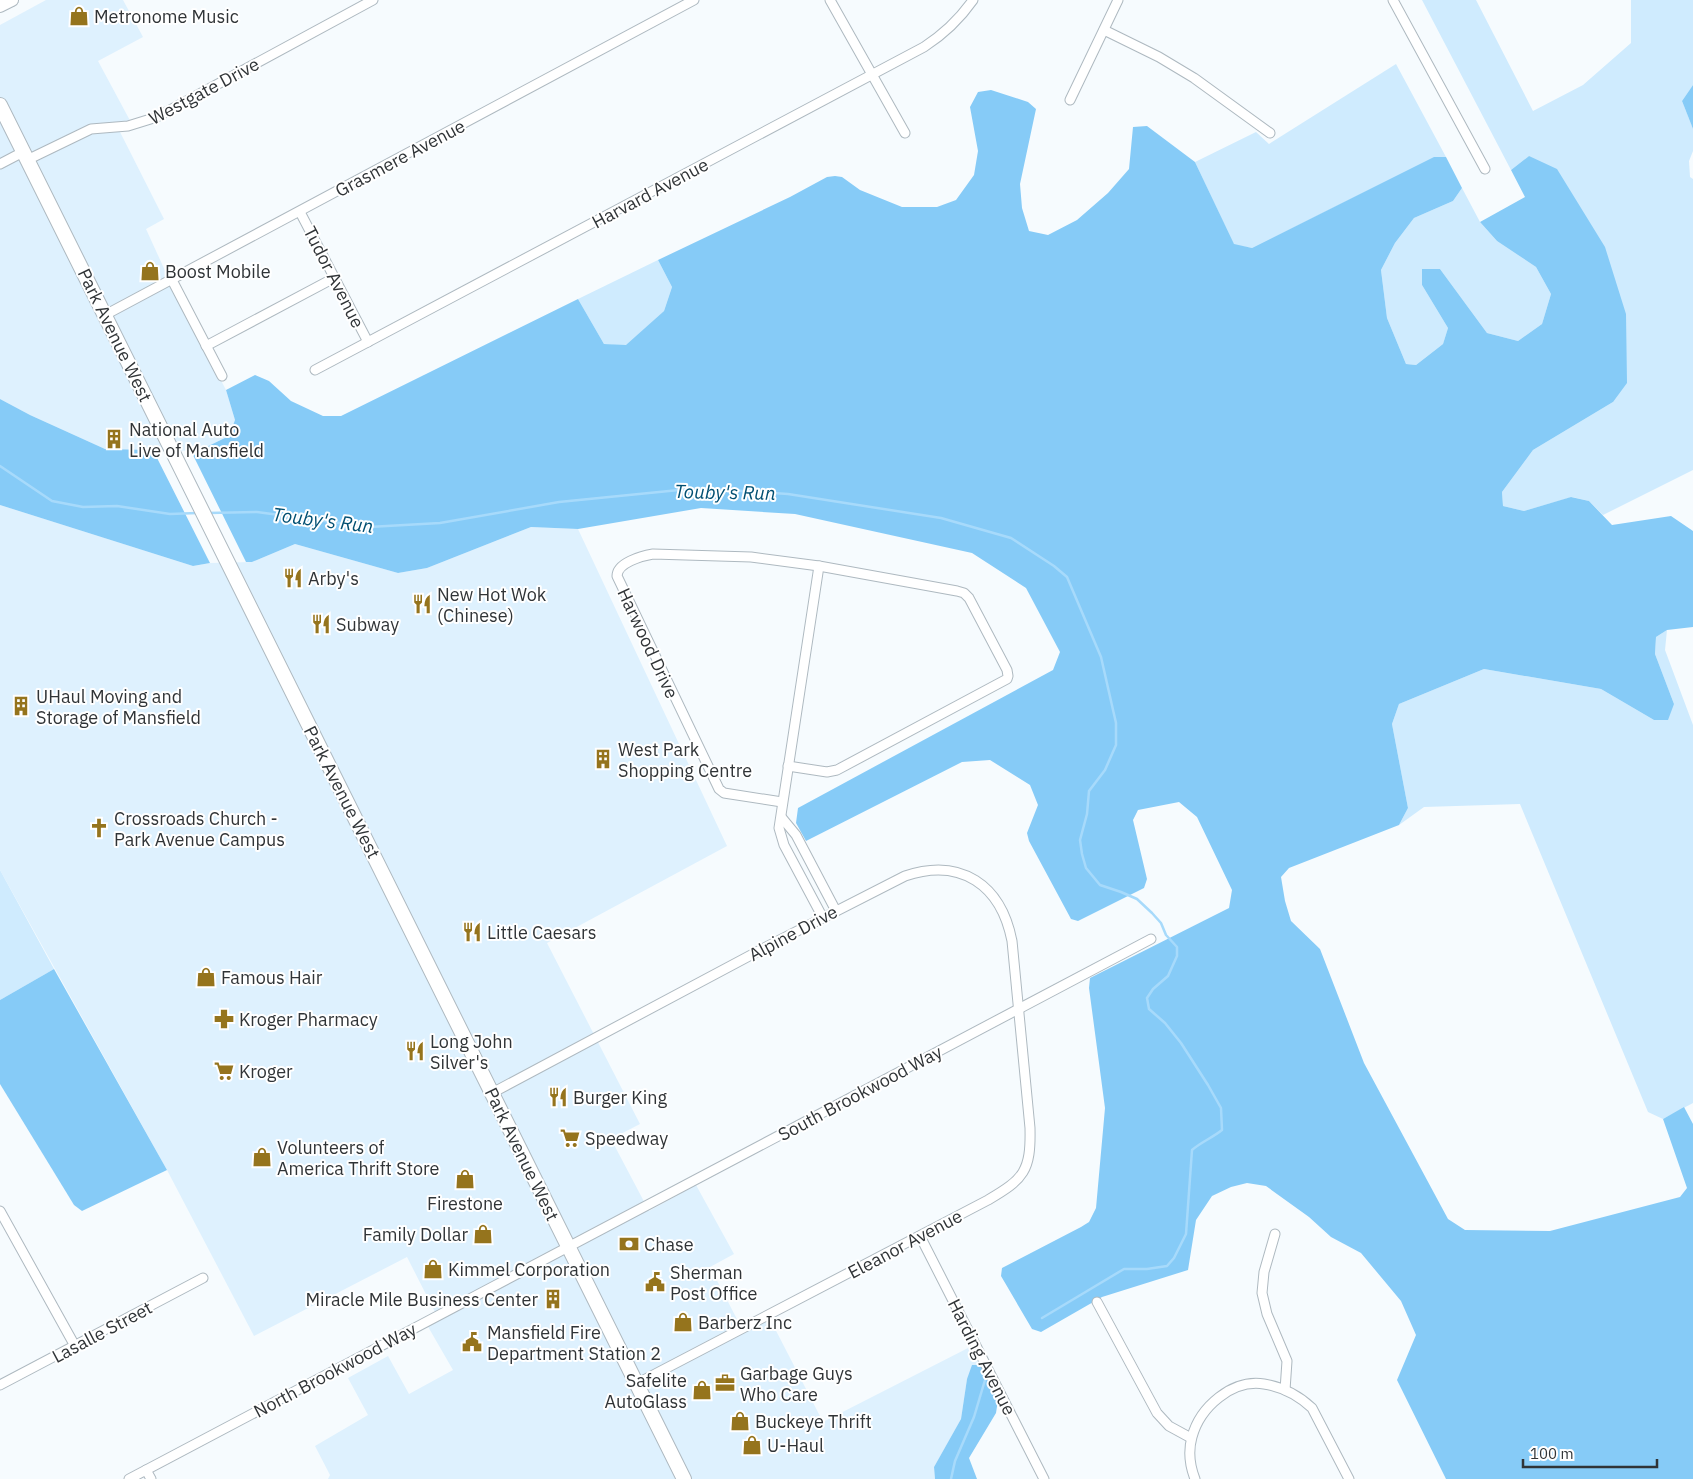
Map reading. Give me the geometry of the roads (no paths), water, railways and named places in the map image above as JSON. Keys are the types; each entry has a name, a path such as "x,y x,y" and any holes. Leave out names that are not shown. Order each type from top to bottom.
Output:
{"main road":[{"path":"0,6 12,0"},
{"name":"Park Avenue West","path":"0,105 684,1479"}],"street":[{"name":"Westgate Drive","path":"0,164 25,156 91,129 128,126 157,117 372,0"},
{"name":"Grasmere Avenue","path":"104,315 694,0"},
{"path":"830,0 906,133"},
{"name":"Harvard Avenue","path":"315,370 924,47 956,22 973,0"},
{"path":"1070,100 1118,0"},
{"path":"1394,0 1485,169"},
{"path":"1104,30 1160,57 1194,78 1270,133"},
{"name":"Tudor Avenue","path":"300,212 368,342"},
{"path":"206,346 334,278"},
{"path":"172,280 222,376"},
{"name":"Harwood Drive","path":"782,802 724,793 719,789 617,576 617,571 620,567 641,556 653,554 744,556 819,566 964,593 973,606 1007,670 1008,676 1002,683 838,770 827,772 788,766"},
{"path":"819,566 779,828 784,845 823,918"},
{"path":"782,818 796,835 836,911"},
{"name":"Alpine Drive","path":"492,1094 836,911 905,876 926,870 943,869 960,872 986,888 993,897 1009,928 1018,1010"},
{"name":"South Brookwood Way","path":"568,1246 1151,939"},
{"name":"Eleanor Avenue","path":"636,1384 920,1236 1007,1189 1016,1182 1027,1165 1030,1145 1030,1128 1018,1010"},
{"path":"0,1211 75,1346"},
{"path":"1274,1234 1264,1272 1262,1293 1267,1314 1287,1361 1285,1390"},
{"name":"Harding Avenue","path":"920,1236 1044,1479"},
{"name":"North Brookwood Way","path":"129,1479 568,1246"},
{"name":"Lasalle Street","path":"0,1385 203,1278"},
{"path":"1097,1302 1157,1413 1169,1426 1191,1438"},
{"path":"1195,1479 1190,1464 1191,1438 1200,1417 1223,1394 1243,1386 1264,1384 1285,1390 1303,1400 1312,1408 1350,1479"},
{"path":"146,1470 151,1479"}],"waterway":[{"name":"Touby's Run","path":"0,466 52,501 83,507 117,506 170,514 197,513"},
{"name":"Touby's Run","path":"208,513 257,512 369,527 440,523 559,502 699,488 788,494 941,518 1011,538 1054,566 1067,577 1101,657 1116,723 1116,745 1105,770 1089,791 1087,814 1080,840 1082,854 1086,868 1100,885 1137,899 1161,923 1166,935 1177,947 1177,956 1168,976 1153,989 1147,998 1149,1009 1165,1023 1181,1043 1208,1085 1221,1108 1222,1130 1192,1150 1186,1234 1174,1258 1167,1266 1147,1269 1124,1269 1042,1318"},
{"path":"951,1479 955,1461 974,1417 985,1380"}],"place":[{"name":"Metronome Music","path":"79,16"},
{"name":"Boost Mobile","path":"150,271"},
{"name":"National Auto Live of Mansfield","path":"114,439"},
{"name":"Arby's","path":"293,578"},
{"name":"New Hot Wok (Chinese)","path":"422,604"},
{"name":"Subway","path":"321,624"},
{"name":"UHaul Moving and Storage of Mansfield","path":"21,706"},
{"name":"West Park Shopping Centre","path":"603,759"},
{"name":"Crossroads Church - Park Avenue Campus","path":"99,828"},
{"name":"Little Caesars","path":"472,932"},
{"name":"Famous Hair","path":"206,977"},
{"name":"Kroger Pharmacy","path":"224,1019"},
{"name":"Long John Silver's","path":"415,1051"},
{"name":"Kroger","path":"224,1071"},
{"name":"Burger King","path":"558,1097"},
{"name":"Speedway","path":"570,1138"},
{"name":"Volunteers of America Thrift Store","path":"262,1157"},
{"name":"Firestone","path":"465,1179"},
{"name":"Family Dollar","path":"483,1234"},
{"name":"Chase","path":"629,1244"},
{"name":"Kimmel Corporation","path":"433,1269"},
{"name":"Sherman Post Office","path":"655,1282"},
{"name":"Miracle Mile Business Center","path":"553,1299"},
{"name":"Barberz Inc","path":"683,1322"},
{"name":"Mansfield Fire Department Station 2","path":"472,1342"},
{"name":"Garbage Guys Who Care","path":"725,1383"},
{"name":"Safelite AutoGlass","path":"702,1390"},
{"name":"Buckeye Thrift","path":"740,1421"},
{"name":"U-Haul","path":"752,1445"}]}
